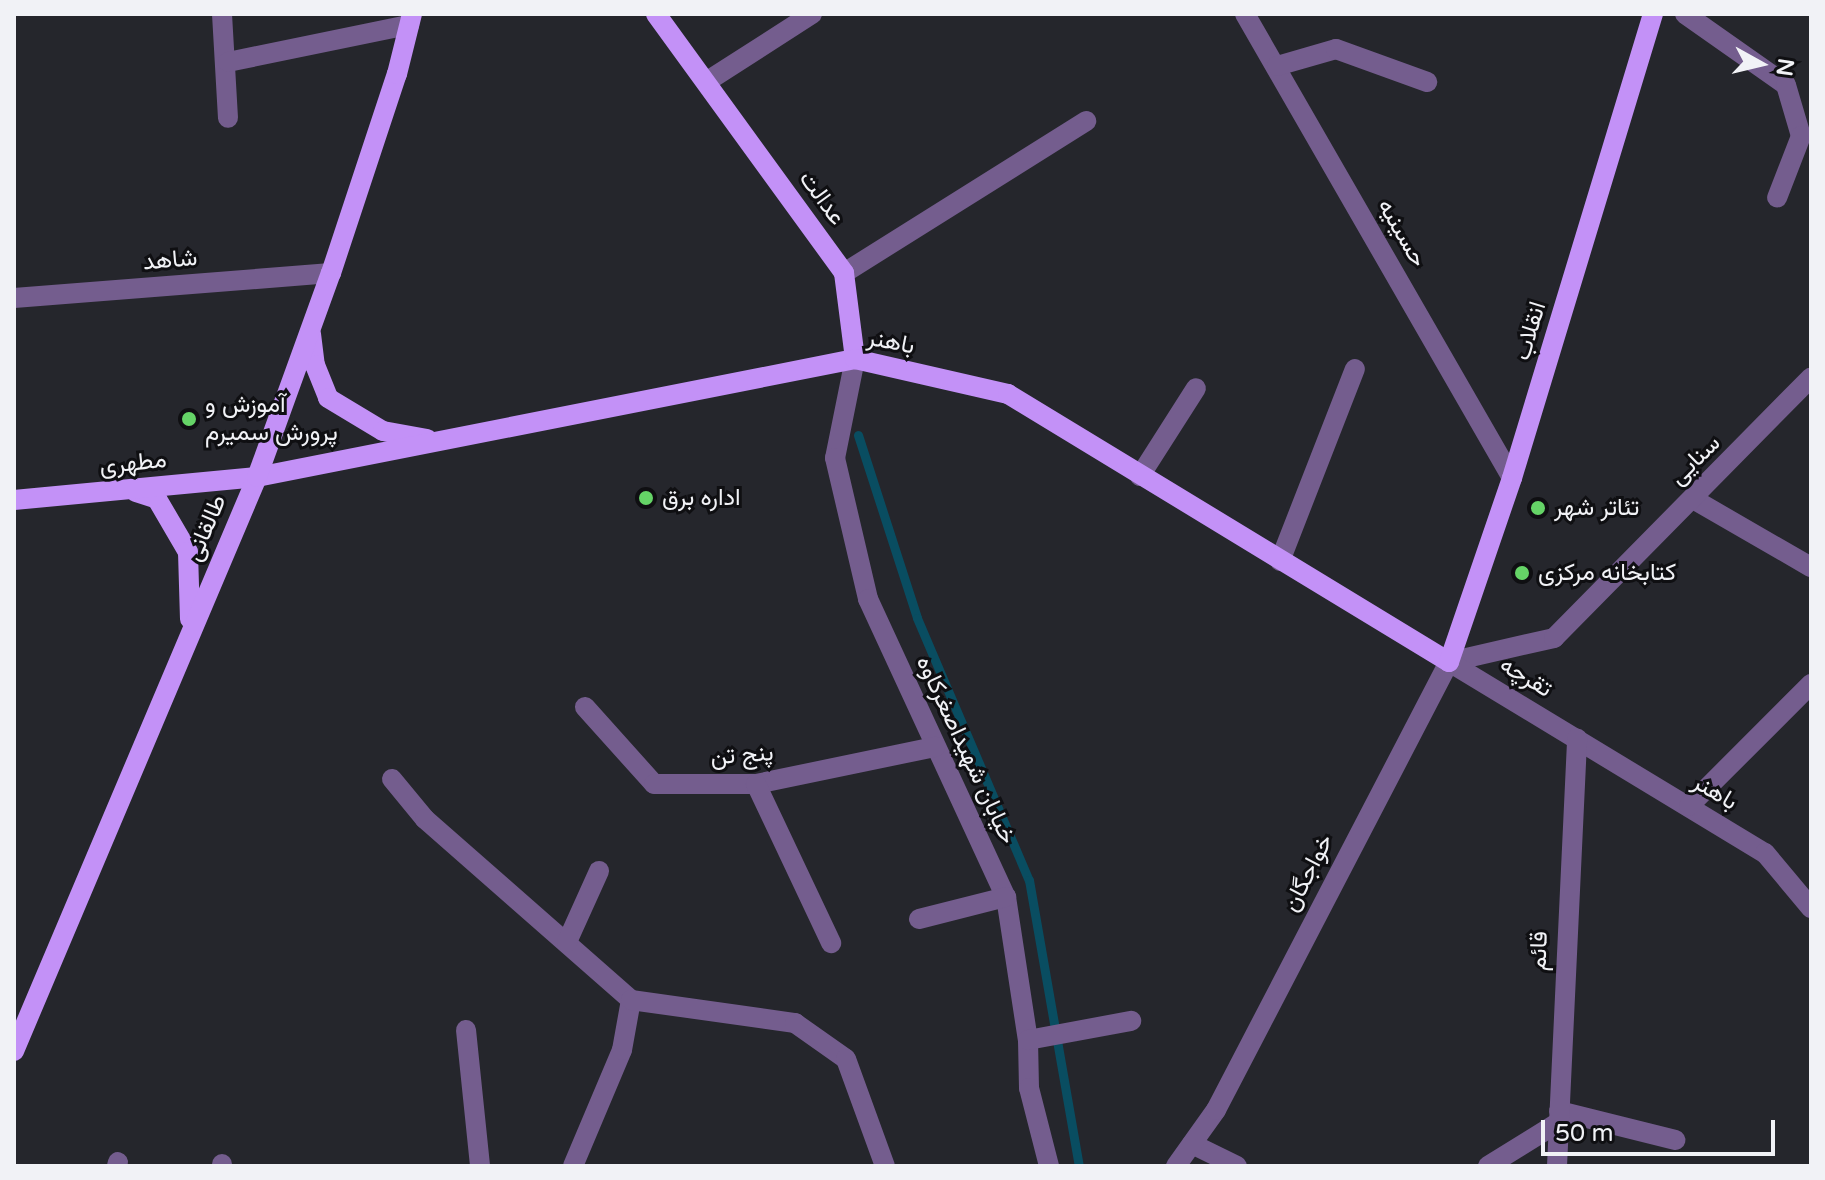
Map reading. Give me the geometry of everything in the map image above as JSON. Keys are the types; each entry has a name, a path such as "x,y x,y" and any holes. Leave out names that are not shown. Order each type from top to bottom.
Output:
{"main road":[{"name":"عدالت","path":"656,14 844,273 855,359"},
{"name":"انقلاب","path":"1449,662 1512,478 1653,14"},
{"name":"طالقانی","path":"14,1051 257,477 331,273 410,19"},
{"path":"311,330 315,365 328,398 383,431 448,441"},
{"name":"باهنر","path":"257,477 855,359 1008,394 1449,662"},
{"name":"مطهری","path":"14,500 257,477"},
{"path":"128,489 157,499 188,552 189,633"}],"street":[{"path":"222,14 228,62 228,118"},
{"path":"706,82 812,14"},
{"name":"حسینیه","path":"1245,14 1512,478"},
{"path":"1685,14 1786,85 1801,136 1777,198"},
{"path":"228,62 410,19"},
{"path":"1277,66 1336,49 1427,82"},
{"path":"844,273 1086,121"},
{"name":"شاهد","path":"14,298 331,273"},
{"name":"خیابان شهیداصغرکاوه","path":"855,359 835,458 868,599 1006,897 1028,1040 1029,1088 1049,1166"},
{"path":"1280,561 1355,369"},
{"name":"سنایی","path":"1449,662 1554,638 1811,377"},
{"path":"1140,476 1196,388"},
{"path":"1693,499 1811,567"},
{"name":"تقرچه","path":"1449,662 1577,738"},
{"name":"خواجگان","path":"1176,1166 1216,1110 1449,662"},
{"path":"1689,806 1811,684"},
{"name":"پنج تن","path":"585,707 654,784 756,784 935,747"},
{"name":"باهنر","path":"1577,738 1765,853 1811,908"},
{"name":"قائم","path":"1557,1166 1577,738"},
{"path":"392,779 425,819 631,1000 795,1023 846,1059 885,1166"},
{"path":"756,784 831,943"},
{"path":"567,942 599,871"},
{"path":"919,919 1006,897"},
{"path":"573,1166 622,1050 631,1000"},
{"path":"1028,1040 1131,1021"},
{"path":"466,1030 480,1166"},
{"path":"1488,1166 1559,1116 1675,1140"},
{"path":"1192,1144 1237,1166"}],"waterway":[{"path":"858,435 917,618 1029,880 1079,1166"}],"place":[{"name":"آموزش و پرورش سمیرم","path":"189,419"},
{"name":"اداره برق","path":"646,498"},
{"name":"تئاتر شهر","path":"1538,508"},
{"name":"کتابخانه مرکزی","path":"1522,573"}]}
